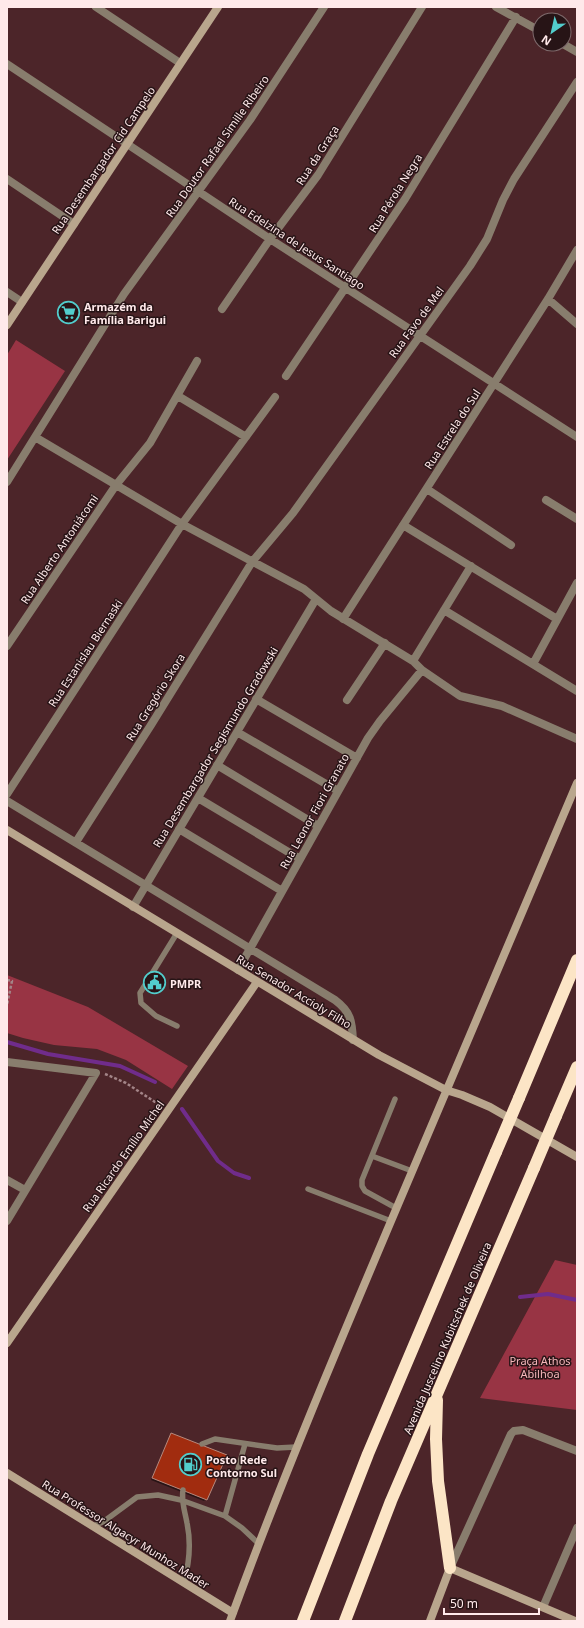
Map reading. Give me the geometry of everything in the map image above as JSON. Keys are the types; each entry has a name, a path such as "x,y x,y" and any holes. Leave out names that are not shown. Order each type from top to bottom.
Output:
{"highway":[{"path":"303,1621 368,1454 577,960"},
{"name":"Avenida Juscelino Kubitschek de Oliveira","path":"345,1621 391,1501 577,1068"},
{"path":"437,1392 437,1468 450,1568"}],"street":[{"path":"96,7 180,63"},
{"name":"Rua Desembargador Cid Campelo","path":"7,325 218,7"},
{"name":"Rua Doutor Rafael Simille Ribeiro","path":"7,481 124,294 250,120 324,7"},
{"name":"Rua da Graça","path":"222,309 270,239 318,175 422,7"},
{"path":"496,7 532,26"},
{"name":"Rua Pérola Negra","path":"286,376 405,199 516,17"},
{"name":"Rua Edelzina de Jesus Santiago","path":"7,64 270,239 577,437"},
{"name":"Rua Favo de Mel","path":"252,562 293,513 478,254 492,228 503,200 514,179 577,82"},
{"path":"7,179 74,224"},
{"name":"Rua Estrela do Sul","path":"343,619 548,300 577,250"},
{"path":"7,292 22,302"},
{"path":"548,300 577,324"},
{"name":"Rua Alberto Antoniácomi","path":"7,646 116,485 138,460 150,443 197,361"},
{"path":"178,396 246,437"},
{"name":"Rua Estanislau Biernaski","path":"7,794 182,524 275,397"},
{"path":"35,437 182,524 304,589 330,611 413,661 422,670 460,696 507,708 577,739"},
{"path":"426,488 511,545"},
{"path":"546,500 577,519"},
{"path":"403,525 557,619"},
{"name":"Rua Gregório Skora","path":"76,842 152,725 252,562"},
{"path":"413,661 471,566"},
{"path":"533,664 577,583"},
{"name":"Rua Desembargador Segismundo Gradowski","path":"133,907 316,599"},
{"path":"444,610 577,691"},
{"path":"347,700 385,643"},
{"name":"Rua Leonor Fiori Granato","path":"238,970 357,758 380,721 422,670"},
{"path":"256,699 357,758"},
{"path":"237,732 338,791"},
{"path":"217,765 318,826"},
{"path":"230,1621 258,1543 296,1447 577,783"},
{"path":"198,798 300,859"},
{"path":"7,801 343,1006 349,1013 352,1022 353,1040"},
{"path":"179,829 282,891"},
{"name":"Rua Senador Accioly Filho","path":"7,830 353,1040 446,1090 475,1100 577,1157"},
{"name":"Rua Ricardo Emílio Michel","path":"7,1343 257,982"},
{"path":"7,1062 96,1073 7,1221"},
{"path":"7,1180 25,1190"},
{"path":"430,1621 450,1568 508,1438 514,1431 523,1430 577,1450"},
{"name":"Rua Professor Algacyr Munhoz Mader","path":"7,1473 233,1613"},
{"path":"543,1608 577,1528"},
{"path":"450,1568 575,1621"}],"lane":[{"path":"177,933 140,994 141,1003 156,1016 177,1026"},
{"path":"395,1099 362,1180 362,1186 365,1191 396,1208"},
{"path":"372,1156 412,1171"},
{"path":"308,1189 391,1221"},
{"path":"202,1444 215,1439 277,1448 296,1447"},
{"path":"226,1516 245,1444"},
{"path":"183,1490 181,1500 188,1524 189,1544 187,1570 184,1582"},
{"path":"93,1526 104,1522 137,1497 158,1495 181,1500 226,1516 258,1543"}],"path":[{"path":"7,980 12,981 7,1005"},
{"path":"96,1073 119,1079 168,1111"}],"green space":[{"path":"16,340 65,371 7,460 7,355"},
{"path":"7,975 88,1007 188,1066 172,1089 126,1060 97,1049 54,1045 7,1033"},
{"name":"Praça Athos Abilhoa","path":"555,1260 577,1265 577,1410 480,1398"}],"building":[{"path":"171,1433 227,1455 207,1500 152,1478"}],"waterway":[{"path":"7,1042 48,1054 120,1066 155,1082"},
{"path":"182,1109 218,1161 234,1173 249,1178"},
{"path":"520,1297 548,1294 577,1300"}],"place":[{"name":"Armazém da Família Barigui","path":"69,312"},
{"name":"PMPR","path":"155,983"},
{"name":"Posto Rede Contorno Sul","path":"191,1465"}]}
